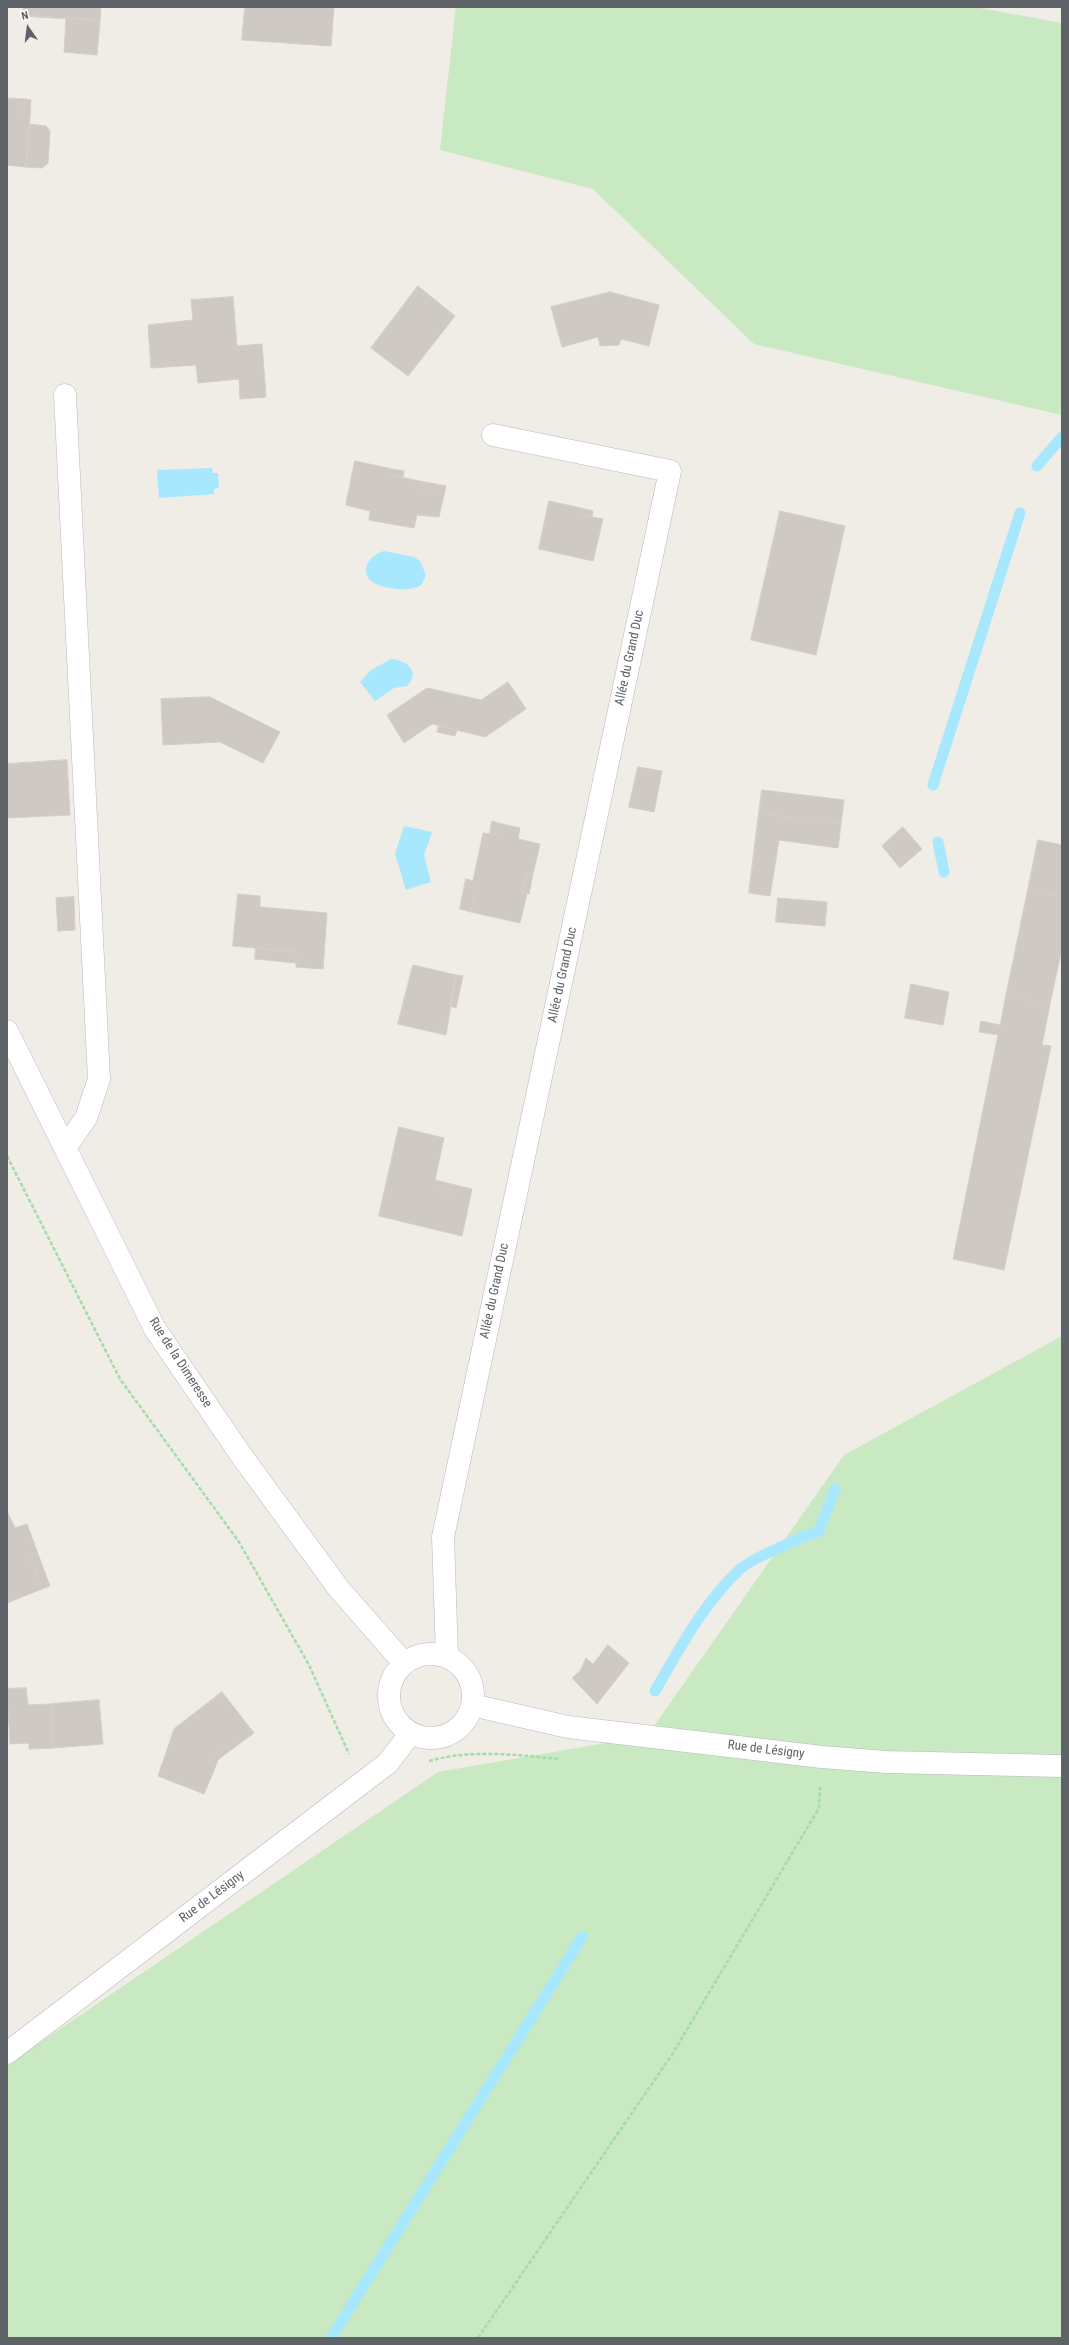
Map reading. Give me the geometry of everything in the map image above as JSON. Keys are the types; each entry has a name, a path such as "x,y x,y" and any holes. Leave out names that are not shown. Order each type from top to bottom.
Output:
{"street":[{"path":"65,395 99,1079 86,1118 65,1148"},
{"name":"Allée du Grand Duc","path":"447,1657 443,1537 670,471 493,435"},
{"name":"Rue de la Dimeresse","path":"7,1031 155,1329 241,1455 339,1589 404,1663"},
{"path":"424,1654 447,1657 459,1665 468,1677 472,1690 472,1705 464,1723 448,1735 429,1739 410,1734 391,1714 389,1686 404,1663 424,1654"},
{"name":"Rue de Lésigny","path":"472,1705 568,1727 822,1757 886,1762 1062,1766"},
{"name":"Rue de Lésigny","path":"7,2052 388,1762 410,1734"}],"path":[{"path":"7,1156 120,1379 239,1542 309,1665 361,1783"},
{"path":"478,2338 673,2053 819,1808 822,1757"}],"green space":[{"path":"456,7 974,7 1062,23 1062,415 754,344 593,189 440,150"},
{"path":"1062,1336 1062,2338 7,2338 7,2065 438,1772 647,1736 844,1455"}],"water":[{"path":"212,468 213,473 218,473 219,488 214,489 214,494 159,498 157,470"},
{"path":"384,551 414,557 420,561 426,575 422,584 418,587 399,589 379,585 369,579 366,569 367,564 374,556"},
{"path":"391,659 407,664 413,676 407,686 394,688 375,701 360,682 371,670"},
{"path":"404,826 432,832 424,855 431,882 406,890 395,854"}],"building":[{"path":"24,7 101,7 100,20 23,15"},
{"path":"245,7 334,7 331,46 242,40"},
{"path":"23,16 100,20 97,55 64,52 66,19"},
{"path":"7,98 25,99 24,117 30,117 26,167 7,165"},
{"path":"25,99 31,100 30,117 24,117"},
{"path":"29,124 46,126 50,131 48,163 42,168 26,167"},
{"path":"418,286 455,316 408,376 371,348"},
{"path":"610,292 659,305 649,346 621,339 619,345 600,346 598,337 562,347 551,307"},
{"path":"233,297 237,346 262,344 266,397 240,399 239,379 198,383 196,365 151,368 148,325 193,320 191,300"},
{"path":"355,461 392,469 390,475 425,482 423,491 444,495 439,517 417,515 414,528 369,520 370,511 346,505"},
{"path":"392,469 404,471 403,477 390,475"},
{"path":"425,482 446,486 444,495 423,491"},
{"path":"549,501 581,508 580,515 603,519 593,561 539,549"},
{"path":"581,508 593,511 592,517 580,515"},
{"path":"780,511 845,526 816,655 751,640"},
{"path":"508,682 526,709 485,737 432,724 404,743 387,715 427,688 481,700"},
{"path":"210,697 280,732 263,763 220,742 163,745 161,699"},
{"path":"439,726 457,730 455,736 437,732"},
{"path":"67,760 70,815 7,818 7,764"},
{"path":"638,767 662,771 654,812 629,807"},
{"path":"762,790 844,800 841,824 759,813"},
{"path":"759,813 841,824 838,848 779,840 770,896 749,893"},
{"path":"492,821 502,824 500,835 490,833"},
{"path":"502,824 520,828 518,839 540,844 533,874 527,873 523,893 527,893 520,923 471,912 477,882 473,881 483,833 500,835"},
{"path":"903,827 922,849 900,868 882,846"},
{"path":"1038,840 1062,845 1062,897 1028,890"},
{"path":"527,873 533,874 529,894 523,893"},
{"path":"466,879 477,882 471,912 460,909"},
{"path":"1028,890 1062,897 1062,948 1050,1004 1006,996"},
{"path":"238,894 260,896 260,907 327,913 323,969 296,967 296,952 233,946"},
{"path":"74,897 75,930 58,931 56,898"},
{"path":"778,898 827,902 825,926 776,922"},
{"path":"256,948 296,952 296,963 255,959"},
{"path":"413,965 456,975 446,1035 398,1024"},
{"path":"456,975 463,976 456,1008 450,1006"},
{"path":"911,984 949,992 943,1025 905,1018"},
{"path":"1006,996 1050,1004 1042,1045 1051,1046 1004,1270 953,1259 998,1035 979,1032 981,1021 1000,1025"},
{"path":"399,1127 444,1138 433,1189 449,1193 451,1184 472,1189 462,1236 379,1216"},
{"path":"435,1180 451,1184 449,1193 433,1189"},
{"path":"7,1511 15,1528 27,1524 38,1554 30,1556 42,1589 7,1603"},
{"path":"38,1554 50,1586 42,1589 30,1556"},
{"path":"608,1645 629,1663 597,1704 572,1678 580,1671 586,1658 593,1664"},
{"path":"26,1688 28,1705 51,1704 53,1748 29,1749 29,1743 10,1744 7,1689"},
{"path":"222,1692 254,1733 224,1755 221,1751 213,1757 210,1765 215,1768 204,1794 158,1776 174,1729"},
{"path":"99,1700 103,1744 53,1748 51,1704"},
{"path":"221,1751 224,1755 218,1760 215,1768 210,1765 213,1757"}],"waterway":[{"path":"1037,466 1062,437"},
{"path":"933,785 1020,513"},
{"path":"938,842 944,872"},
{"path":"655,1691 693,1627 703,1612 727,1583 746,1564 819,1531 835,1489"},
{"path":"331,2338 582,1937"}]}
